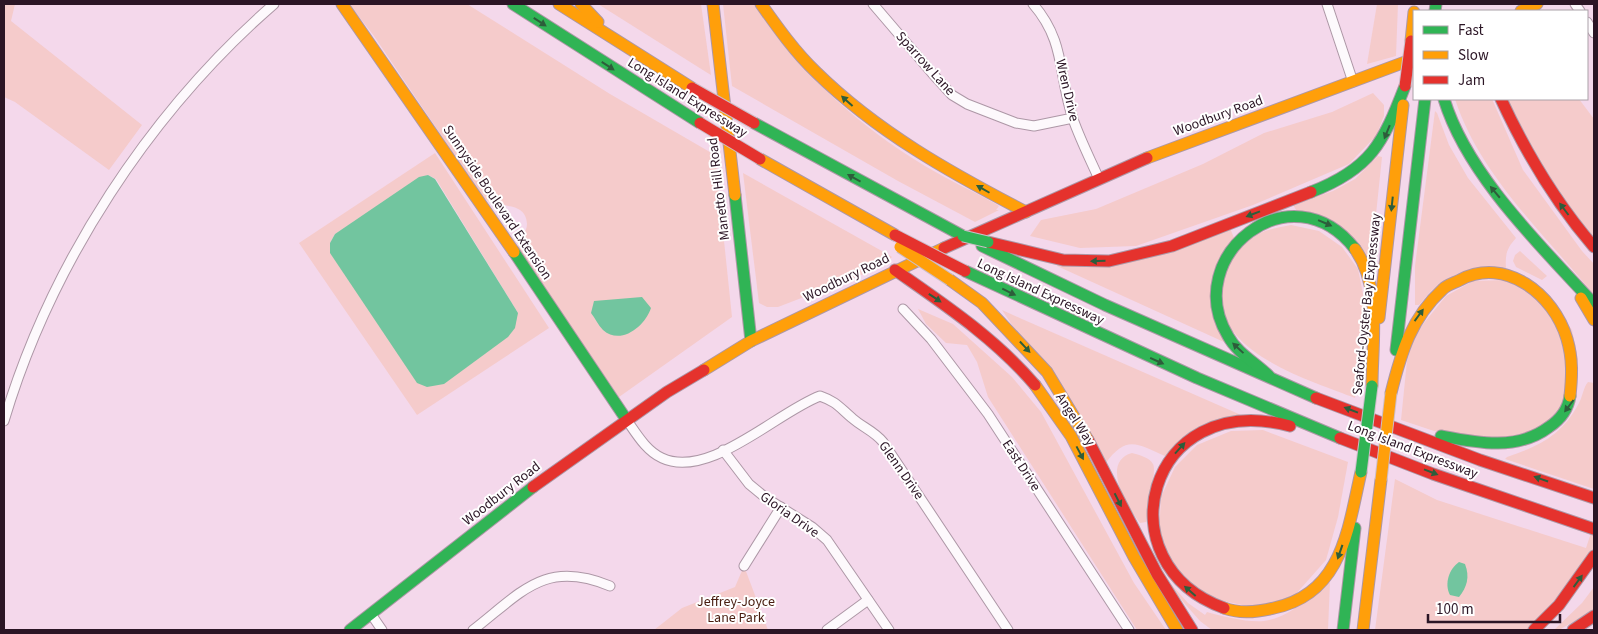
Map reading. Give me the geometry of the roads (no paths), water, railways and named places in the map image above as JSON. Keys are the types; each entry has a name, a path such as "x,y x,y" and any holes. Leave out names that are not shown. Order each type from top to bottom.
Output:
{"main road":[{"name":"Sunnyside Boulevard Extension","path":"342,4 470,186 626,419"},
{"name":"Long Island Expressway","path":"512,4 700,123 879,226 891,237 1228,392 1386,455 1594,529"},
{"name":"Long Island Expressway","path":"559,4 692,88 929,219 1001,256 1274,381 1396,428 1591,497"},
{"path":"581,4 614,39"},
{"name":"Manetto Hill Road","path":"713,4 751,341"},
{"path":"761,4 777,29 807,64 850,104 889,135 925,159 1026,212"},
{"path":"1523,10 1537,4"},
{"name":"Seaford-Oyster Bay Expressway","path":"1343,630 1413,22"},
{"name":"Woodbury Road","path":"350,630 479,528 626,419 751,341 895,270 1099,179 1185,143 1413,58"},
{"path":"963,236 1076,262 1109,261 1172,246 1329,185 1351,173 1369,159 1383,141 1405,86"},
{"path":"1363,630 1424,100"},
{"path":"1444,100 1458,138 1470,159 1553,261 1594,320"},
{"path":"1501,100 1519,140 1540,177 1594,247"},
{"path":"1274,381 1227,336 1218,313 1217,287 1229,251 1244,234 1264,221 1287,215 1312,218 1334,227 1353,245 1366,268 1371,290 1372,386"},
{"path":"891,237 982,303 1047,372 1085,435 1156,574 1192,630"},
{"path":"1553,261 1594,304"},
{"name":"Angel Way","path":"895,270 972,323 1008,357 1042,394 1079,450 1130,550 1177,630"},
{"path":"1391,393 1406,338 1414,322 1434,297 1463,276 1486,270 1512,270 1534,278 1548,286"},
{"path":"1396,428 1493,445 1518,443 1541,434 1560,420 1575,400 1584,376"},
{"path":"1361,472 1336,564 1321,584 1299,601 1273,610 1245,612 1221,608 1198,597 1176,579 1161,556 1154,530 1153,505 1159,480 1181,446 1199,431 1222,422 1248,419 1274,421 1386,455"},
{"path":"1534,630 1559,605 1594,556"},
{"path":"1156,574 1174,598 1205,630"},
{"path":"1573,630 1594,616"}],"street":[{"path":"4,421 27,356 57,290 114,190 192,86 274,4"},
{"name":"Sparrow Lane","path":"873,4 947,90 967,104 1016,122 1034,126 1073,118"},
{"name":"Wren Drive","path":"1033,4 1050,26 1057,44 1073,118 1099,179"},
{"path":"1327,4 1353,82"},
{"name":"East Drive","path":"903,309 931,339 988,414 1129,630"},
{"name":"Glenn Drive","path":"626,419 648,448 660,457 674,463 697,462 724,450 809,400 820,396 836,402 852,419 877,435 883,442 1008,630"},
{"name":"Gloria Drive","path":"724,450 749,484 781,508 812,527 827,540 889,630"},
{"path":"744,566 781,508"},
{"path":"473,630 522,592 547,579 578,575 610,586"},
{"path":"828,630 868,600"},
{"path":"371,614 382,630"}],"park label":[{"name":"Jeffrey-Joyce Lane Park","path":"736,610"}]}
